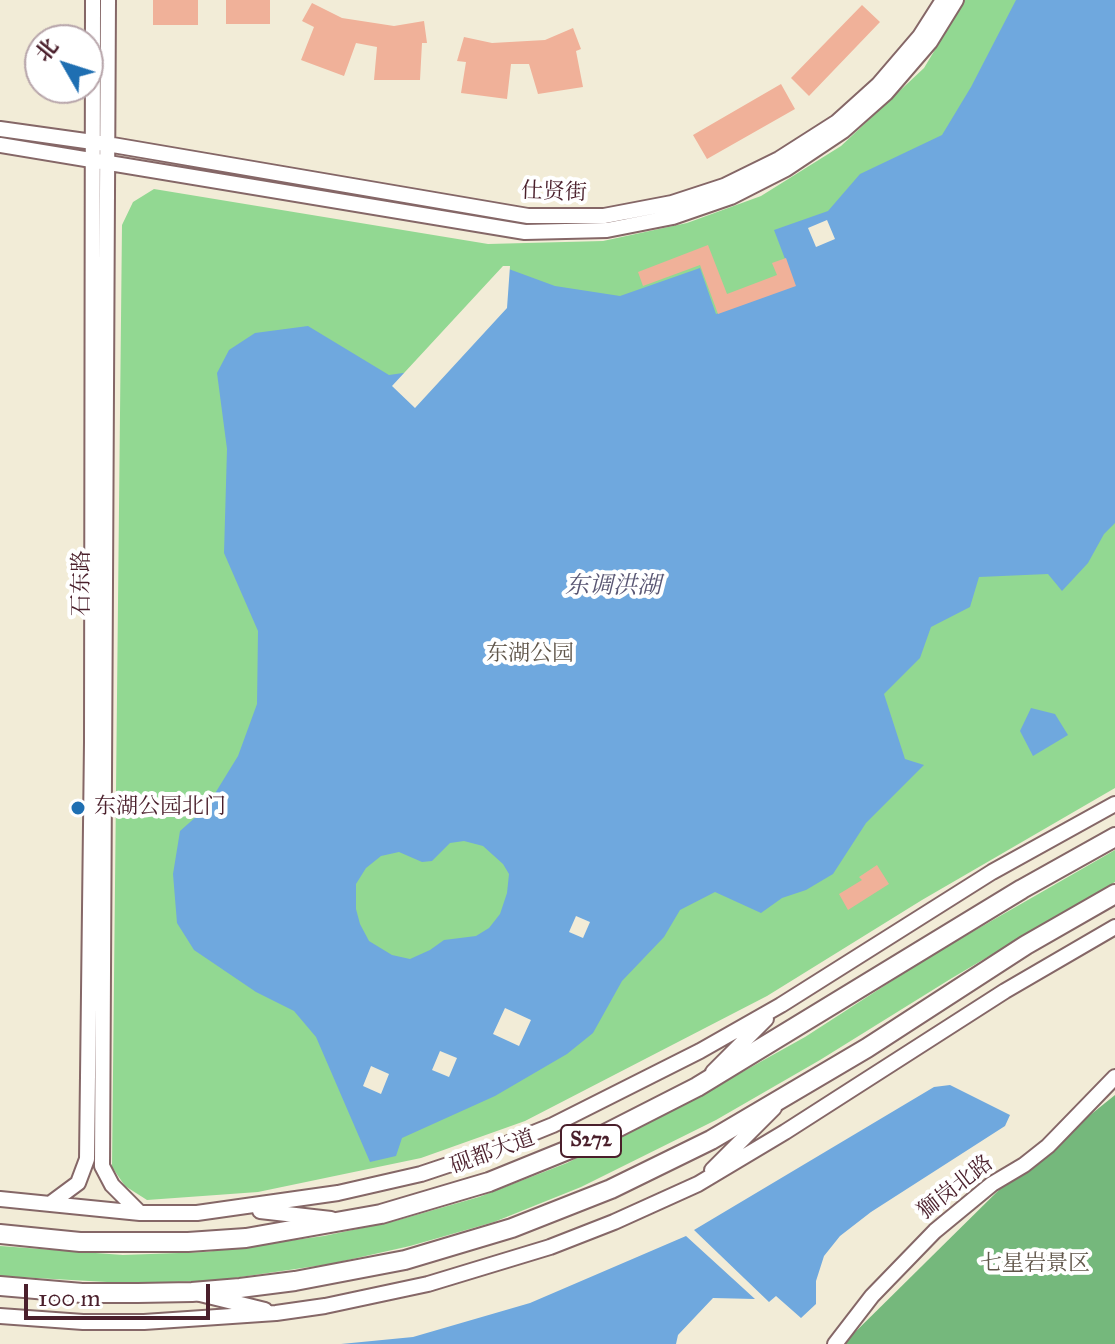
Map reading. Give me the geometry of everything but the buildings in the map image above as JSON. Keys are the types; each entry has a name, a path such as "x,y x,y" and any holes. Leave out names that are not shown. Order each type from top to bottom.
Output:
{"main road":[{"name":"砚都大道","path":"0,1234 80,1242 188,1242 246,1238 347,1221 435,1199 541,1162 595,1139 697,1087 1022,889 1115,837"},
{"name":"S272","path":"0,1286 82,1293 192,1292 295,1281 405,1260 498,1232 611,1189 711,1140 782,1100 1026,945 1115,894"}],"street":[{"name":"石东路","path":"93,0 100,144 102,1166 112,1185 140,1213"},
{"name":"石东路","path":"100,144 108,0"},
{"name":"仕贤街","path":"0,129 528,216 604,216 672,203 724,186 791,151 837,122 878,85 920,36 943,0"},
{"path":"0,145 525,232 607,230 673,217 731,197 786,169 843,131 886,93 930,42 956,0"},
{"name":"石东路","path":"51,1203 78,1183 87,1159 100,161"},
{"path":"0,1199 140,1213 242,1209 338,1193 421,1174 484,1153 553,1125 700,1051 781,1005 992,872 1115,804"},
{"path":"0,1316 83,1322 144,1322 276,1313 376,1296 495,1266 614,1222 698,1184 1005,991 1115,927"},
{"path":"697,1087 781,1005"},
{"name":"獅岗北路","path":"835,1344 872,1296 935,1231 992,1184 1048,1146 1115,1077"},
{"path":"698,1184 782,1100"},
{"path":"242,1209 347,1221"},
{"path":"192,1292 276,1313"}],"green space":[{"name":"东调洪湖","path":"965,0 1115,0 1115,788 922,900 767,996 525,1121 421,1158 258,1192 147,1200 125,1186 112,1167 122,225 133,202 154,189 488,244 603,241 687,223 761,196 841,146 924,68"},
{"path":"1115,850 1115,882 820,1060 716,1120 581,1187 494,1222 410,1246 330,1264 213,1281 125,1283 0,1276 0,1246 123,1255 206,1252 324,1236 395,1221 479,1197 567,1163 701,1095 805,1037 932,955"},
{"name":"七星岩景区","path":"1115,1095 1115,1344 843,1344 1006,1183"}],"water":[{"name":"东调洪湖","path":"1016,0 1115,0 1115,523 1104,534 1088,563 1062,591 1048,574 979,577 970,607 931,627 920,658 884,694 905,759 924,765 866,823 833,874 806,890 782,898 761,913 715,892 680,910 664,937 622,981 593,1033 567,1054 495,1096 402,1138 396,1156 370,1162 316,1037 294,1011 256,992 194,950 177,923 173,874 180,831 206,808 238,756 257,704 258,631 224,553 227,449 217,373 229,350 255,333 308,326 389,375 410,372 506,268 555,286 620,296 700,268 716,314 795,285 774,230 828,211 860,174 942,135","holes":["464,841 483,846 503,864 509,874 500,914 489,928 476,936 444,940 410,959 392,955 369,941 356,909 356,884 366,868 381,856 399,852 422,862 432,861 450,843"]},
{"path":"1031,708 1055,714 1068,735 1033,756 1020,731"},
{"path":"950,1085 1010,1115 1005,1126 871,1212 840,1236 824,1256 816,1281 816,1304 801,1318 776,1296 769,1302 694,1230 934,1087"},
{"path":"686,1236 755,1299 713,1298 678,1335 676,1344 341,1344 413,1337 530,1303"}],"pier":[{"path":"827,220 835,239 816,247 808,228"},
{"path":"503,266 510,266 507,308 415,408 392,386"},
{"path":"576,916 590,922 583,938 569,932"},
{"path":"505,1008 531,1020 519,1046 493,1034"},
{"path":"440,1051 457,1058 449,1077 432,1070"},
{"path":"371,1066 389,1074 381,1094 363,1086"}],"place":[{"name":"东湖公园北门","path":"78,808"}],"park label":[{"name":"东湖公园","path":"530,655"}]}
